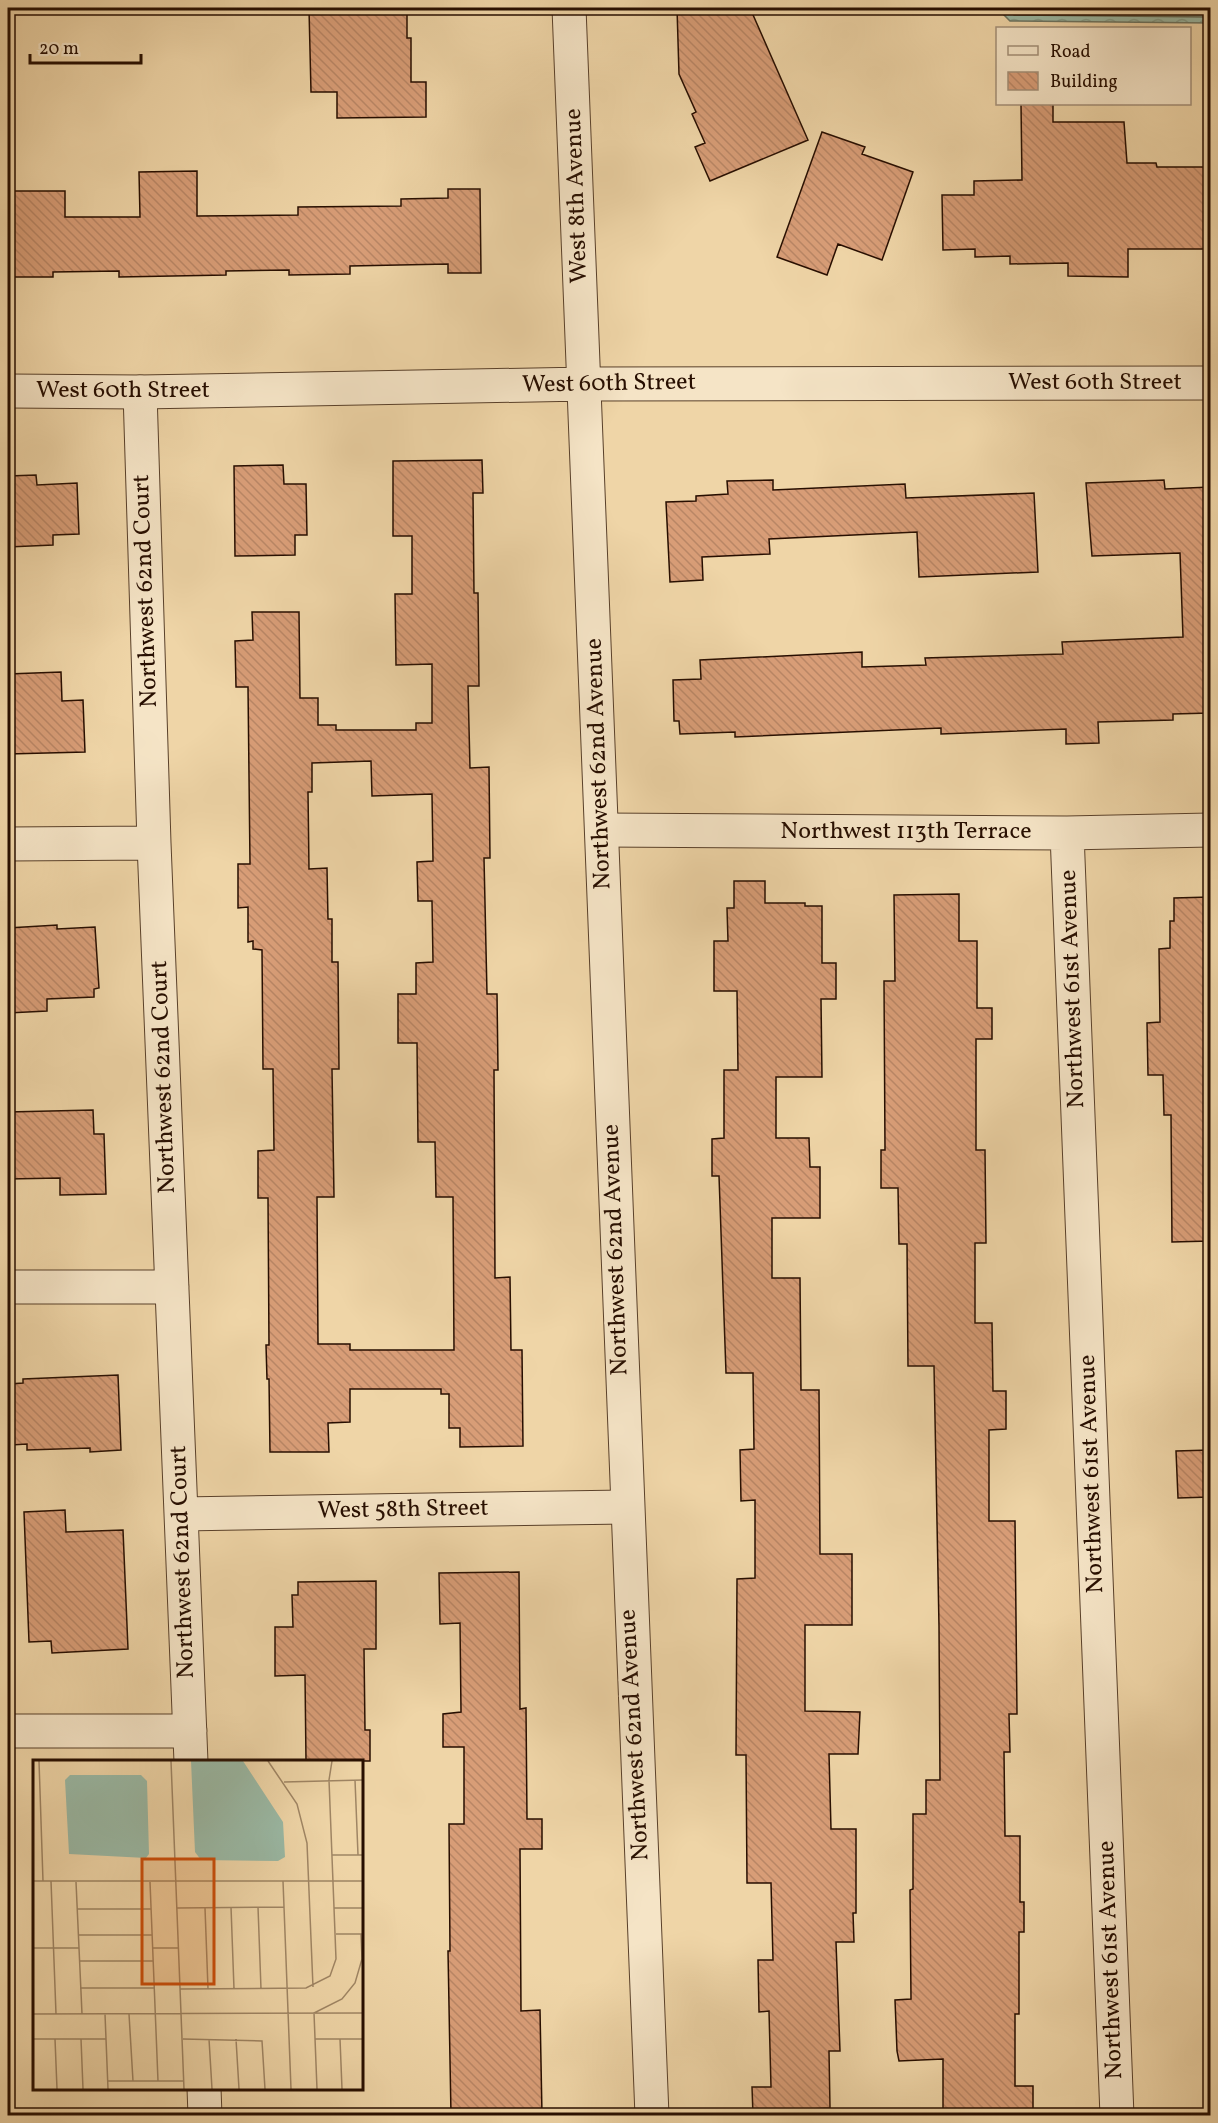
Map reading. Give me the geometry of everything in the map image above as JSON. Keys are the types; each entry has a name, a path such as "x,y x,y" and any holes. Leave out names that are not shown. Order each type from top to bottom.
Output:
{"street":[{"name":"West 8th Avenue","path":"569,8 585,384"},
{"name":"West 60th Street","path":"8,391 140,392 585,384 1210,383"},
{"name":"Northwest 62nd Avenue","path":"585,384 625,1507 652,2115"},
{"name":"Northwest 62nd Court","path":"140,392 154,843 191,1746"},
{"name":"Northwest 113th Terrace","path":"602,830 1067,833 1210,830"},
{"name":"Northwest 61st Avenue","path":"1067,833 1117,2115"},
{"path":"8,844 154,843"},
{"path":"8,1287 172,1287"},
{"name":"West 58th Street","path":"181,1514 625,1507"},
{"path":"8,1731 191,1746"},
{"path":"204,2090 205,2115"}],"water":[{"path":"997,8 1210,8 1210,23 1010,21"}],"building":[{"path":"407,8 407,38 411,38 411,82 426,82 426,117 337,118 337,92 311,92 309,9"},
{"path":"677,8 750,8 808,140 710,181 695,147 705,143 692,114 696,112 679,74"},
{"path":"1021,105 1053,105 1053,122 1124,122 1127,163 1156,163 1157,167 1210,167 1210,249 1128,249 1128,277 1068,276 1068,263 1010,264 1010,256 975,257 975,249 943,250 942,195 974,195 974,181 1022,180"},
{"path":"822,132 865,147 862,154 913,172 882,260 838,244 827,275 777,257"},
{"path":"197,171 197,216 298,215 298,207 401,206 401,199 448,198 448,189 480,189 481,273 448,273 448,264 350,266 350,274 289,275 289,270 226,271 226,275 119,277 119,271 53,272 53,277 8,277 10,191 65,191 65,217 140,217 139,172"},
{"path":"482,460 483,493 473,493 474,593 478,593 479,686 468,686 470,768 489,767 490,858 484,858 487,994 497,994 498,1070 494,1070 495,1278 510,1277 511,1350 522,1350 523,1446 460,1447 460,1428 449,1428 449,1394 441,1394 441,1389 350,1389 350,1422 328,1423 329,1452 270,1452 266,1345 269,1345 268,1198 258,1198 258,1151 274,1150 273,1069 263,1069 262,950 253,949 253,941 248,942 248,907 238,908 238,864 250,864 248,687 236,687 235,641 253,640 252,612 299,612 300,698 318,698 318,725 336,725 336,730 416,730 416,723 432,723 432,664 396,665 395,594 412,594 412,536 393,536 393,461","holes":["371,761 372,796 432,794 433,861 417,862 418,901 432,901 433,962 416,963 416,994 398,994 398,1043 417,1043 418,1142 435,1142 436,1197 453,1197 454,1350 350,1350 350,1344 318,1344 317,1197 334,1197 332,1069 339,1069 338,962 332,962 332,919 328,919 327,868 309,869 308,792 312,792 312,763"]},
{"path":"283,465 284,484 306,484 307,535 295,535 295,555 235,556 234,466"},
{"path":"36,475 37,485 77,483 79,534 53,535 53,545 8,547 8,476"},
{"path":"773,480 773,490 905,484 906,498 1034,493 1038,572 919,577 917,532 769,539 770,554 702,557 703,580 670,582 666,502 696,501 696,496 728,494 727,481"},
{"path":"1164,480 1165,489 1210,487 1210,713 1173,714 1173,720 1098,722 1099,743 1066,744 1066,729 941,734 941,728 735,737 735,732 680,734 679,721 674,721 673,680 701,679 700,660 862,652 862,667 926,665 925,658 1063,654 1062,642 1183,637 1180,553 1092,556 1086,483"},
{"path":"61,672 62,701 83,700 85,752 8,754 8,674"},
{"path":"734,881 765,881 765,903 805,903 805,906 822,906 822,963 836,963 836,999 821,999 822,1077 776,1077 776,1138 809,1138 810,1167 820,1167 820,1218 772,1218 772,1278 800,1278 801,1390 819,1390 820,1554 852,1554 852,1625 805,1625 805,1711 860,1712 858,1754 829,1754 831,1829 856,1829 856,1913 853,1913 854,1942 836,1942 840,2051 829,2051 830,2108 810,2109 810,2115 753,2115 752,2087 771,2087 769,2011 759,2012 758,1960 773,1960 771,1883 747,1883 746,1755 736,1755 737,1579 755,1578 755,1500 741,1501 740,1450 754,1449 753,1373 726,1373 719,1176 712,1176 712,1139 724,1138 724,1070 738,1070 737,991 714,991 714,941 728,941 727,908 734,908"},
{"path":"959,894 959,941 977,941 977,1008 992,1008 992,1039 976,1039 976,1150 985,1150 986,1243 975,1243 975,1323 992,1323 993,1391 1006,1391 1006,1429 989,1430 989,1521 1015,1521 1017,1714 1009,1714 1010,1752 1004,1752 1005,1836 1020,1836 1020,1902 1024,1902 1024,1932 1019,1932 1019,2014 1015,2014 1015,2086 1033,2086 1033,2115 943,2115 943,2059 899,2061 897,2051 895,2000 911,1999 910,1890 913,1889 913,1814 926,1814 926,1780 940,1780 939,1626 934,1366 908,1366 907,1244 899,1244 898,1188 881,1188 881,1150 885,1150 884,981 895,981 894,895"},
{"path":"1210,897 1210,1241 1172,1242 1171,1115 1164,1115 1163,1075 1148,1075 1147,1023 1160,1022 1159,949 1170,948 1170,921 1174,921 1174,898"},
{"path":"57,925 57,929 95,927 99,988 94,989 94,997 47,999 47,1011 8,1013 8,928"},
{"path":"93,1110 94,1134 104,1134 106,1194 60,1195 60,1178 8,1179 8,1112"},
{"path":"118,1375 121,1450 90,1452 90,1448 27,1450 27,1444 11,1445 9,1384 23,1383 23,1379"},
{"path":"1210,1450 1210,1497 1178,1498 1176,1451"},
{"path":"65,1510 66,1532 123,1530 128,1649 52,1653 51,1641 29,1642 24,1512"},
{"path":"519,1572 520,1709 526,1708 527,1819 542,1819 542,1849 520,1849 521,2011 540,2010 542,2115 451,2115 448,1951 450,1951 449,1824 464,1824 464,1747 443,1747 443,1714 461,1712 460,1623 440,1624 439,1573"},
{"path":"376,1581 376,1649 364,1649 365,1730 370,1730 370,1761 306,1760 305,1675 275,1676 275,1627 293,1627 292,1595 298,1595 298,1582"}]}
